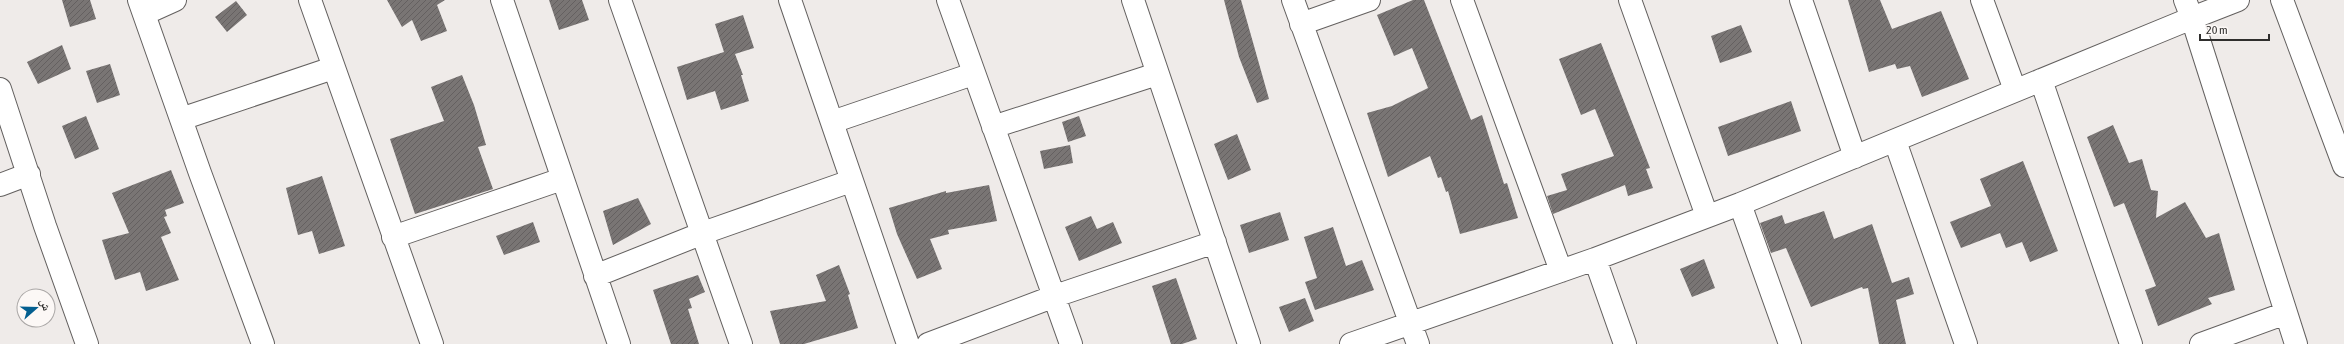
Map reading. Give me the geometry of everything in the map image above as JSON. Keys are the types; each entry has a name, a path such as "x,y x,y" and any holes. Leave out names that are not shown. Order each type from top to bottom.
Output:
{"street":[{"path":"175,0 142,7 181,119 264,344"},
{"path":"310,0 432,344"},
{"path":"502,0 619,344"},
{"path":"620,0 742,344"},
{"path":"790,0 908,344"},
{"path":"948,0 973,74 1055,296 1071,344"},
{"path":"1133,0 1250,344"},
{"path":"1293,0 1418,344"},
{"path":"1301,24 1369,0"},
{"path":"1462,0 1561,271"},
{"path":"1630,0 1707,216"},
{"path":"1801,0 1855,157"},
{"path":"1982,0 2015,90"},
{"path":"1351,344 1595,259 1740,204 2041,80 2188,9 2238,0"},
{"path":"2282,0 2344,166"},
{"path":"2188,9 2296,344"},
{"path":"181,119 333,68"},
{"path":"832,122 973,74"},
{"path":"993,127 1157,74"},
{"path":"2041,80 2131,344"},
{"path":"0,89 45,226 87,344"},
{"path":"1895,140 1966,344"},
{"path":"0,185 29,174"},
{"path":"393,237 562,179"},
{"path":"595,276 703,233 851,181"},
{"path":"1740,204 1790,344"},
{"path":"928,344 1055,296 1215,242"},
{"path":"1595,259 1625,344"},
{"path":"2201,344 2286,313"}],"building":[{"path":"62,0 90,0 96,19 70,27"},
{"path":"387,0 445,0 437,5 447,31 421,41 412,20 402,27"},
{"path":"549,0 582,0 589,20 559,30"},
{"path":"1224,0 1241,0 1269,99 1257,103 1239,57"},
{"path":"1413,0 1424,0 1471,120 1482,115 1504,184 1507,183 1518,218 1460,234 1448,191 1446,192 1441,177 1438,178 1430,156 1388,177 1367,113 1392,106 1428,88 1412,48 1394,56 1377,15"},
{"path":"1848,0 1880,0 1892,29 1941,11 1969,79 1922,97 1910,66 1897,69 1895,64 1869,72"},
{"path":"236,1 247,15 227,32 215,17"},
{"path":"743,15 754,48 735,54 743,75 741,75 749,101 721,110 715,91 687,100 677,67 724,52 715,24"},
{"path":"1741,25 1752,52 1720,63 1711,36"},
{"path":"1601,43 1650,168 1646,169 1653,188 1628,196 1625,185 1553,214 1547,196 1567,190 1561,174 1614,156 1595,109 1581,115 1559,59"},
{"path":"62,45 71,69 38,84 27,62"},
{"path":"110,64 120,95 97,103 86,71"},
{"path":"462,75 474,105 486,145 478,147 493,189 415,214 390,139 444,121 431,87"},
{"path":"1791,101 1801,131 1728,156 1718,127"},
{"path":"86,116 99,149 75,159 62,126"},
{"path":"1079,116 1086,136 1068,142 1062,122"},
{"path":"2113,125 2129,163 2142,159 2151,190 2158,191 2156,218 2185,202 2206,238 2219,233 2235,290 2208,298 2212,304 2158,326 2145,290 2156,286 2124,203 2114,207 2087,137"},
{"path":"1237,134 1251,170 1228,180 1214,144"},
{"path":"1070,145 1073,163 1044,169 1040,151"},
{"path":"2023,161 2058,251 2030,262 2022,242 2006,248 2000,233 1961,248 1950,222 1991,206 1980,179"},
{"path":"171,170 184,203 165,210 167,216 164,217 171,233 161,237 179,280 146,291 140,272 115,280 102,240 129,233 112,193"},
{"path":"322,176 345,246 319,254 312,231 298,235 286,188"},
{"path":"989,185 997,221 948,230 949,234 930,239 942,269 917,279 897,234 889,208 946,191 946,193"},
{"path":"638,198 651,224 613,245 603,211"},
{"path":"1824,211 1834,239 1872,224 1892,283 1909,277 1914,294 1896,300 1906,344 1879,344 1868,288 1863,289 1862,287 1811,307 1786,248 1771,253 1760,223 1782,215 1785,224"},
{"path":"1280,212 1289,240 1249,253 1240,225"},
{"path":"1091,216 1097,229 1113,222 1122,243 1079,261 1065,227"},
{"path":"533,222 540,242 504,255 496,236"},
{"path":"1333,227 1346,266 1362,260 1374,290 1315,310 1305,282 1317,278 1304,237"},
{"path":"1704,259 1715,288 1692,297 1680,269"},
{"path":"839,265 850,294 848,295 858,328 804,344 780,344 770,311 826,301 816,275"},
{"path":"698,275 705,292 689,299 692,308 688,309 699,344 671,344 653,290"},
{"path":"1176,278 1197,339 1182,344 1171,344 1152,286"},
{"path":"1305,298 1314,321 1289,332 1279,307"}]}
